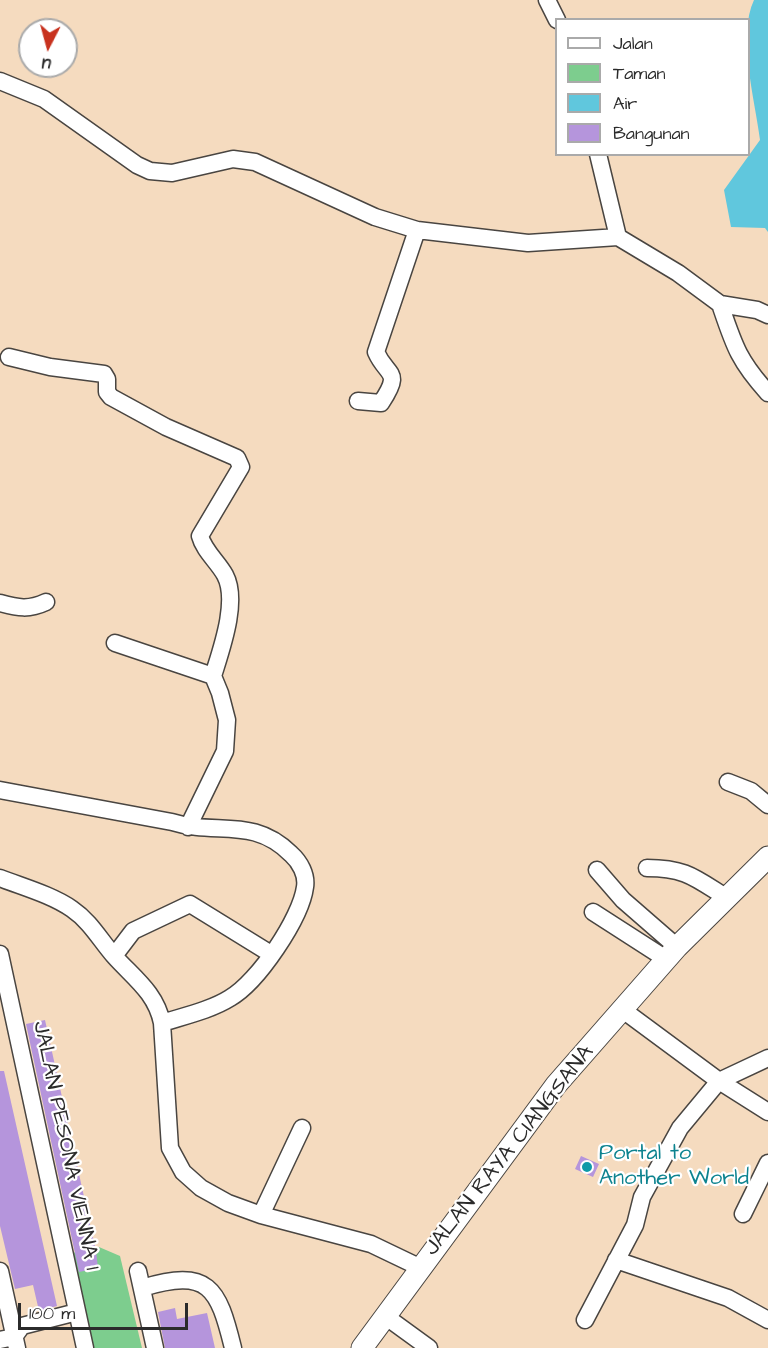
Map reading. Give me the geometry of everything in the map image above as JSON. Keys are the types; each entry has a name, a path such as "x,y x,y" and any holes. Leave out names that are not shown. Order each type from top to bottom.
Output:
{"main road":[{"name":"JALAN RAYA CIANGSANA","path":"362,1348 419,1267 556,1085 671,953 768,857"}],"street":[{"path":"547,0 556,18"},
{"path":"0,81 44,99 136,165 150,171 171,173 233,159 255,162 375,217 417,230 528,243 618,237 678,273 720,304 757,310 768,315"},
{"path":"598,156 618,237"},
{"path":"358,401 381,403 392,382 392,372 376,352 417,230"},
{"path":"720,304 735,348 745,367 768,393"},
{"path":"9,357 50,367 104,374 107,379 107,392 111,397 166,427 237,458 241,467 200,536 202,543 224,572 229,588 229,614 224,642 213,676 227,720 225,751 188,827"},
{"path":"0,603 31,608 46,602"},
{"path":"116,643 213,676"},
{"path":"728,782 751,791 768,805"},
{"path":"0,790 172,822 188,827 253,830 291,853 303,869 305,886 297,911 248,986 229,999 162,1023"},
{"path":"647,868 669,868 687,872 727,898"},
{"path":"597,870 671,953"},
{"path":"0,878 70,907 91,924 114,956 149,992 159,1010 162,1023 170,1148 183,1172 201,1188 228,1203 261,1215 371,1244 419,1267"},
{"path":"114,956 133,931 190,904 271,954"},
{"path":"593,912 671,953"},
{"name":"JALAN PESONA VIENNA 1","path":"0,954 86,1348"},
{"path":"623,1010 719,1081 768,1112"},
{"path":"585,1320 635,1225 642,1197 659,1162 680,1128 719,1081 768,1058"},
{"path":"261,1215 302,1128"},
{"path":"742,1214 768,1163"},
{"path":"616,1260 728,1298 768,1320"},
{"path":"0,1271 11,1332 77,1312"},
{"path":"155,1348 140,1279 190,1279 206,1287 220,1300 233,1348"},
{"path":"385,1316 429,1348"}],"green space":[{"path":"99,1247 120,1256 142,1348 84,1348 63,1255"}],"water":[{"path":"754,0 768,0 768,232 765,228 731,227 724,190 760,140 750,78 749,15"}],"building":[{"path":"45,1020 96,1251 98,1268 79,1272 26,1024"},
{"path":"0,1071 4,1071 57,1306 39,1311 33,1285 15,1289 0,1226"},
{"name":"Portal to Another World","path":"581,1156 599,1164 593,1177 575,1169"},
{"path":"175,1308 177,1319 207,1313 215,1348 165,1348 158,1312"}],"place":[{"name":"Portal to Another World","path":"587,1167"}]}
